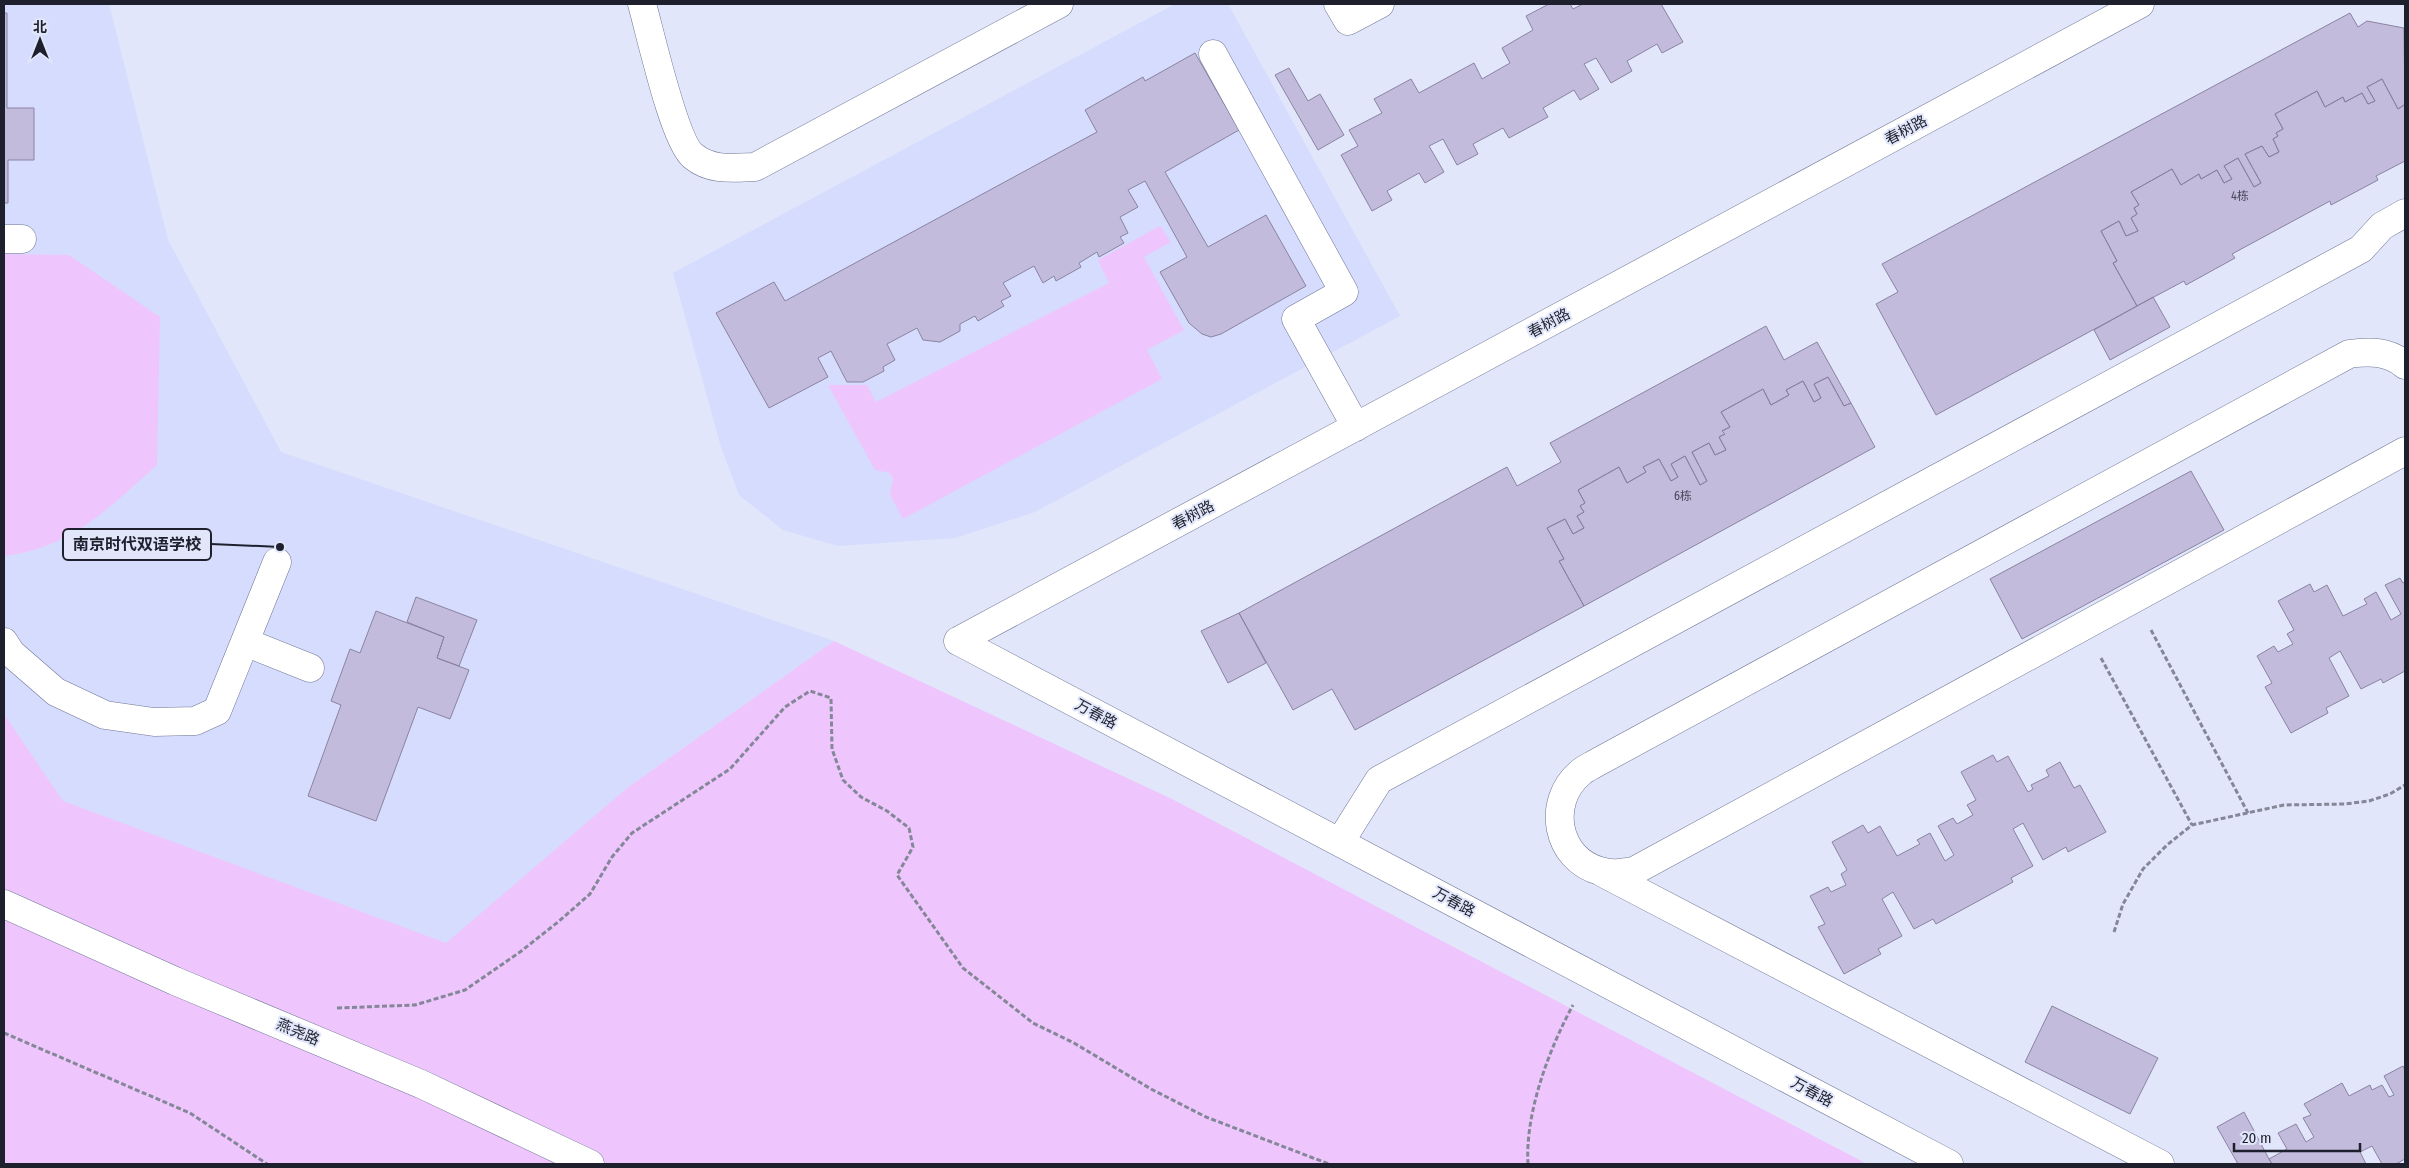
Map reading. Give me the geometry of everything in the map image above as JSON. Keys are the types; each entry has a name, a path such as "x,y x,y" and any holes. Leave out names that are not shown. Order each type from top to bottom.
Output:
{"street":[{"path":"642,4 679,135 692,156 721,169 755,167 1059,4"},
{"path":"1338,4 1348,21 1380,4"},
{"name":"春树路","path":"958,642 2140,4"},
{"path":"1212,54 1344,292 1296,319 1356,427"},
{"path":"1340,842 1379,780 2361,249 2382,226 2405,213"},
{"path":"2160,1164 1583,864 1570,852 1562,836 1559,819 1560,802 1568,786 1580,772 2349,354 2368,351 2387,354 2405,365"},
{"path":"1599,871 1617,874 1634,871 2405,451"},
{"path":"4,642 11,653 56,692 105,715 154,722 194,721 217,711 277,562"},
{"path":"245,642 310,668"},
{"name":"万春路","path":"958,642 1949,1164"},
{"name":"燕尧路","path":"4,904 175,981 421,1084 590,1164"}],"path":[{"path":"2135,599 2248,813"},
{"path":"2083,627 2192,825"},
{"path":"336,1008 414,1005 465,990 520,952 590,894 612,857 632,832 730,769 784,708 810,691 830,698 832,749 843,780 861,797 887,811 909,828 913,847 898,875 963,968 996,996 1033,1023 1074,1043 1151,1089 1206,1117 1329,1164"},
{"path":"2114,932 2124,904 2143,869 2166,845 2192,825 2284,805 2345,804 2368,801 2390,794 2405,785"},
{"path":"1528,1164 1527,1144 1534,1111 1548,1064 1562,1026 1590,974"},
{"path":"4,1033 190,1113 267,1164"}],"shaded area":[{"path":"4,4 109,4 168,240 281,452 834,641 627,788 446,944 62,801 4,714"},
{"path":"1175,4 1228,4 1400,316 1035,512 955,538 838,546 783,530 739,495 721,447 673,273"},
{"path":"1160,226 1171,242 1144,257 1184,330 1147,350 1162,379 903,519 890,495 893,479 890,473 875,470 828,385 867,385 876,402 1109,283 1098,260"},
{"path":"4,254 69,255 160,317 157,465 88,524 69,535 28,552 4,556"},
{"path":"834,641 1172,799 1867,1164 4,1164 4,714 63,801 446,943 627,788"}],"building":[{"path":"1549,4 1570,4 1573,9 1583,4 1661,4 1683,42 1662,53 1657,44 1627,61 1632,71 1611,83 1596,58 1584,64 1599,89 1580,100 1574,90 1543,108 1548,117 1509,138 1503,128 1473,144 1478,154 1457,165 1443,139 1429,146 1444,172 1425,183 1419,173 1387,191 1392,200 1372,211 1341,155 1358,146 1349,130 1382,113 1374,99 1411,79 1419,93 1474,63 1482,79 1510,63 1502,48 1533,30 1526,16"},
{"path":"4,13 7,13 7,108 34,108 34,160 8,160 8,203 4,203"},
{"path":"2350,13 2358,27 2367,21 2404,28 2405,106 2398,109 2382,79 2367,87 2375,101 2368,104 2362,93 2345,102 2343,97 2325,107 2317,91 2275,114 2283,129 2276,133 2278,136 2273,139 2279,152 2269,157 2262,146 2245,154 2261,183 2254,187 2238,158 2224,166 2232,179 2224,183 2217,170 2201,179 2199,174 2181,185 2172,169 2131,192 2139,205 2134,208 2137,214 2131,218 2138,231 2126,236 2119,221 2101,231 2117,261 2113,263 2137,306 1936,415 1876,304 1898,292 1882,264"},
{"path":"1195,53 1239,130 1165,172 1208,247 1266,215 1306,286 1221,334 1211,337 1202,334 1189,323 1160,272 1187,257 1145,181 1128,190 1138,207 1120,217 1128,233 1120,237 1124,243 1099,257 1097,252 1079,263 1081,267 1056,281 1054,276 1043,283 1034,266 1003,283 1011,296 1001,301 1004,306 978,321 975,316 960,324 960,331 940,342 923,340 917,328 887,344 895,360 883,367 884,371 863,382 847,382 831,351 818,358 828,377 769,408 716,313 774,282 785,301 1097,132 1085,110 1143,77 1145,81"},
{"path":"1289,68 1308,101 1320,94 1344,135 1318,150 1275,75"},
{"path":"2382,79 2398,109 2405,106 2405,161 2376,176 2378,180 2331,205 2330,201 2232,254 2235,258 2186,285 2184,281 2137,306 2113,263 2117,261 2101,231 2119,221 2126,236 2138,231 2131,218 2137,214 2134,208 2139,205 2131,192 2172,169 2181,185 2199,174 2201,179 2217,170 2224,183 2232,179 2224,166 2238,158 2254,187 2261,183 2245,154 2262,146 2269,157 2279,152 2273,139 2278,136 2276,133 2283,129 2275,114 2317,91 2325,107 2343,97 2345,102 2362,93 2368,104 2375,101 2367,87"},
{"path":"2153,297 2170,327 2110,360 2094,330"},
{"path":"1766,326 1784,360 1817,342 1851,403 1844,406 1828,377 1814,384 1821,398 1814,402 1803,381 1786,390 1789,395 1771,405 1763,389 1721,412 1730,427 1722,431 1725,434 1719,437 1726,450 1715,455 1709,443 1692,452 1707,481 1700,485 1685,456 1671,464 1678,477 1671,481 1659,459 1643,467 1646,472 1627,483 1619,467 1578,490 1585,503 1580,506 1584,512 1577,516 1584,528 1573,534 1565,519 1547,528 1564,559 1559,561 1584,606 1355,730 1332,689 1293,710 1239,613 1507,467 1517,486 1561,462 1550,443"},
{"path":"1828,377 1844,406 1851,403 1875,447 1584,606 1559,561 1564,559 1547,528 1565,519 1573,534 1584,528 1577,516 1584,512 1580,506 1585,503 1578,490 1619,467 1627,483 1646,472 1643,467 1659,459 1671,481 1678,477 1671,464 1685,456 1700,485 1707,481 1692,452 1709,443 1715,455 1726,450 1719,437 1725,434 1722,431 1730,427 1721,412 1763,389 1771,405 1789,395 1786,390 1803,381 1814,402 1821,398 1814,384"},
{"path":"2191,471 2224,530 2022,639 1990,579"},
{"path":"2400,578 2403,583 2405,582 2405,671 2383,683 2381,679 2361,689 2340,651 2329,658 2349,696 2326,708 2328,713 2291,733 2265,687 2272,683 2257,656 2274,646 2278,652 2293,644 2287,634 2294,630 2278,601 2310,584 2314,592 2327,585 2343,616 2367,604 2364,599 2376,592 2391,620 2401,614 2385,585"},
{"path":"416,597 477,620 459,666 437,658 444,637 407,622"},
{"path":"376,611 444,637 437,658 469,670 450,719 418,707 376,821 308,796 341,705 331,701 350,649 360,653"},
{"path":"1239,613 1266,663 1228,683 1201,631"},
{"path":"1993,755 1997,762 2008,756 2028,792 2033,789 2031,785 2049,776 2046,770 2060,762 2074,788 2080,785 2106,832 2068,852 2066,847 2043,860 2023,823 2013,829 2033,866 2011,878 2013,882 1936,924 1933,919 1914,929 1893,892 1882,899 1902,936 1878,949 1881,954 1844,974 1818,927 1825,924 1810,896 1828,887 1831,892 1846,885 1841,874 1847,870 1832,842 1863,825 1868,833 1880,826 1897,856 1920,844 1917,840 1930,833 1945,861 1954,855 1938,826 1953,818 1957,824 1973,815 1967,805 1976,800 1961,772"},
{"path":"2052,1006 2158,1058 2130,1114 2025,1062"},
{"path":"2403,1066 2405,1070 2405,1159 2396,1164 2382,1164 2372,1146 2360,1152 2366,1164 2272,1164 2269,1159 2287,1149 2278,1133 2296,1124 2306,1142 2314,1137 2303,1118 2311,1115 2304,1104 2342,1083 2349,1096 2370,1085 2372,1090 2382,1085 2389,1097 2394,1095 2384,1076"},
{"path":"2244,1112 2272,1164 2238,1164 2217,1127"}],"place":[{"name":"南京时代双语学校","path":"280,547"}]}
